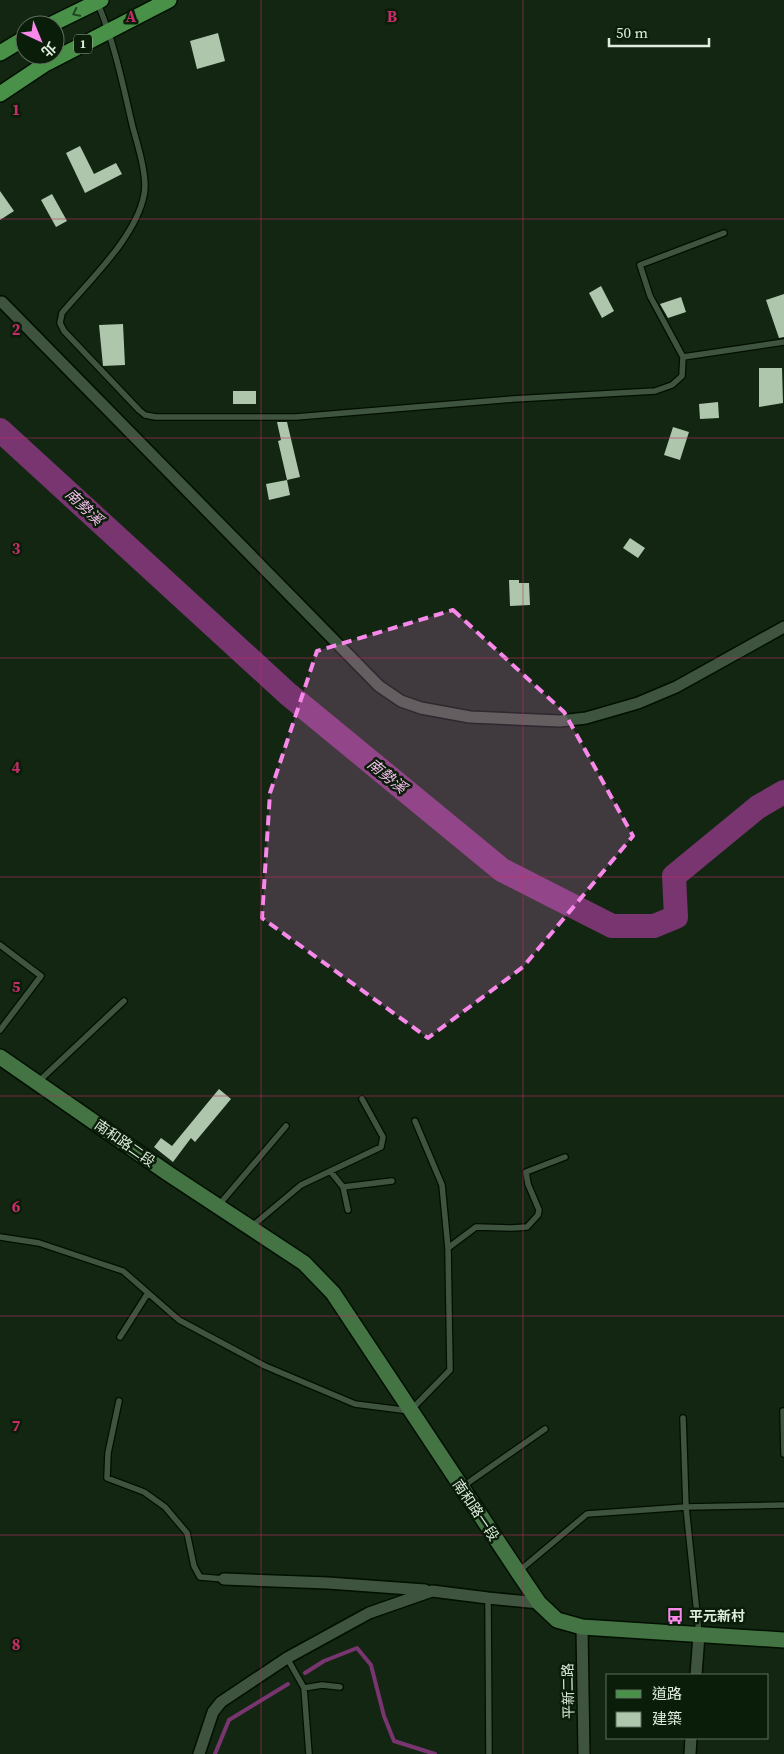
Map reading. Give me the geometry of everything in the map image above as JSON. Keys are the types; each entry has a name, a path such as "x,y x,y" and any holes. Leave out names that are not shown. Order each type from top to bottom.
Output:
{"main road":[{"name":"1","path":"0,94 45,64 169,0"},
{"name":"1","path":"65,18 99,1"},
{"path":"0,53 15,44"},
{"name":"南和路二段","path":"0,1057 169,1174 251,1227"},
{"name":"南和路一段","path":"251,1227 304,1263 333,1294 518,1572 539,1602 558,1620 582,1627 784,1640"}],"street":[{"path":"2,302 378,686 401,700 421,708 470,717 560,720 586,718 638,703 676,687 784,627"},
{"path":"224,1579 328,1583 539,1602"},
{"path":"199,1754 213,1712 221,1702 287,1658 369,1613 432,1591"},
{"name":"平新二路","path":"582,1627 584,1754"},
{"path":"696,1674 699,1635"},
{"path":"690,1754 691,1739"}],"lane":[{"path":"99,1 109,31 142,166 145,194 136,218 122,242 62,313 60,323 64,331 139,410 146,414 156,417 296,417 513,399 655,391 672,385 682,376 683,356 650,296 640,265 724,233"},
{"path":"683,356 784,342"},
{"path":"0,945 41,976 0,1030"},
{"path":"38,1082 124,1001"},
{"path":"251,1227 301,1185 381,1147 383,1136 362,1099"},
{"path":"0,1237 39,1243 124,1271 179,1320 265,1366 355,1404 410,1411 450,1370 448,1248 442,1185 415,1121"},
{"path":"218,1206 286,1126"},
{"path":"448,1248 476,1227 527,1227 538,1216 539,1210 528,1184 526,1172 564,1157"},
{"path":"331,1172 343,1187 348,1210"},
{"path":"343,1187 392,1181"},
{"path":"120,1337 148,1293"},
{"path":"119,1401 108,1453 108,1478 144,1492 165,1506 187,1533 194,1566 200,1577 224,1579"},
{"path":"783,1411 784,1454"},
{"path":"683,1418 686,1507 699,1635"},
{"path":"461,1488 545,1428"},
{"path":"518,1572 587,1514 686,1507 784,1505"},
{"path":"488,1598 489,1754"},
{"path":"287,1658 304,1688 309,1754"},
{"path":"304,1688 322,1685 340,1687"}],"highlighted area":[{"path":"453,610 564,712 633,836 523,967 428,1038 262,918 270,793 317,651"}],"building":[{"path":"218,33 225,61 197,69 190,41"},
{"path":"80,146 94,174 116,163 122,174 85,193 66,153"},
{"path":"0,191 14,211 0,220"},
{"path":"52,194 67,221 56,227 41,200"},
{"path":"601,286 614,311 602,318 589,293"},
{"path":"784,294 784,337 779,338 766,300"},
{"path":"681,297 686,312 668,318 660,304"},
{"path":"123,324 125,365 103,366 99,325"},
{"path":"759,368 782,368 783,403 759,407"},
{"path":"233,391 256,391 256,404 233,404"},
{"path":"718,402 719,418 700,419 699,404"},
{"path":"277,422 287,422 300,477 287,480 278,441 281,440"},
{"path":"673,427 689,432 680,460 664,455"},
{"path":"287,480 290,495 269,500 266,484"},
{"path":"630,538 645,548 638,558 623,548"},
{"path":"509,580 529,583 530,605 510,606"},
{"path":"219,1089 231,1099 195,1142 191,1138 173,1162 154,1147 161,1138 172,1146"}],"waterway":[{"name":"南勢溪","path":"0,430 288,694 502,870 612,926 654,926 676,917 674,876 758,807 784,792"},
{"path":"305,1673 324,1661 357,1648 371,1665 384,1716 394,1741 435,1754"},
{"path":"215,1754 229,1720 288,1684"}],"place":[{"name":"平元新村","path":"675,1616"}]}
